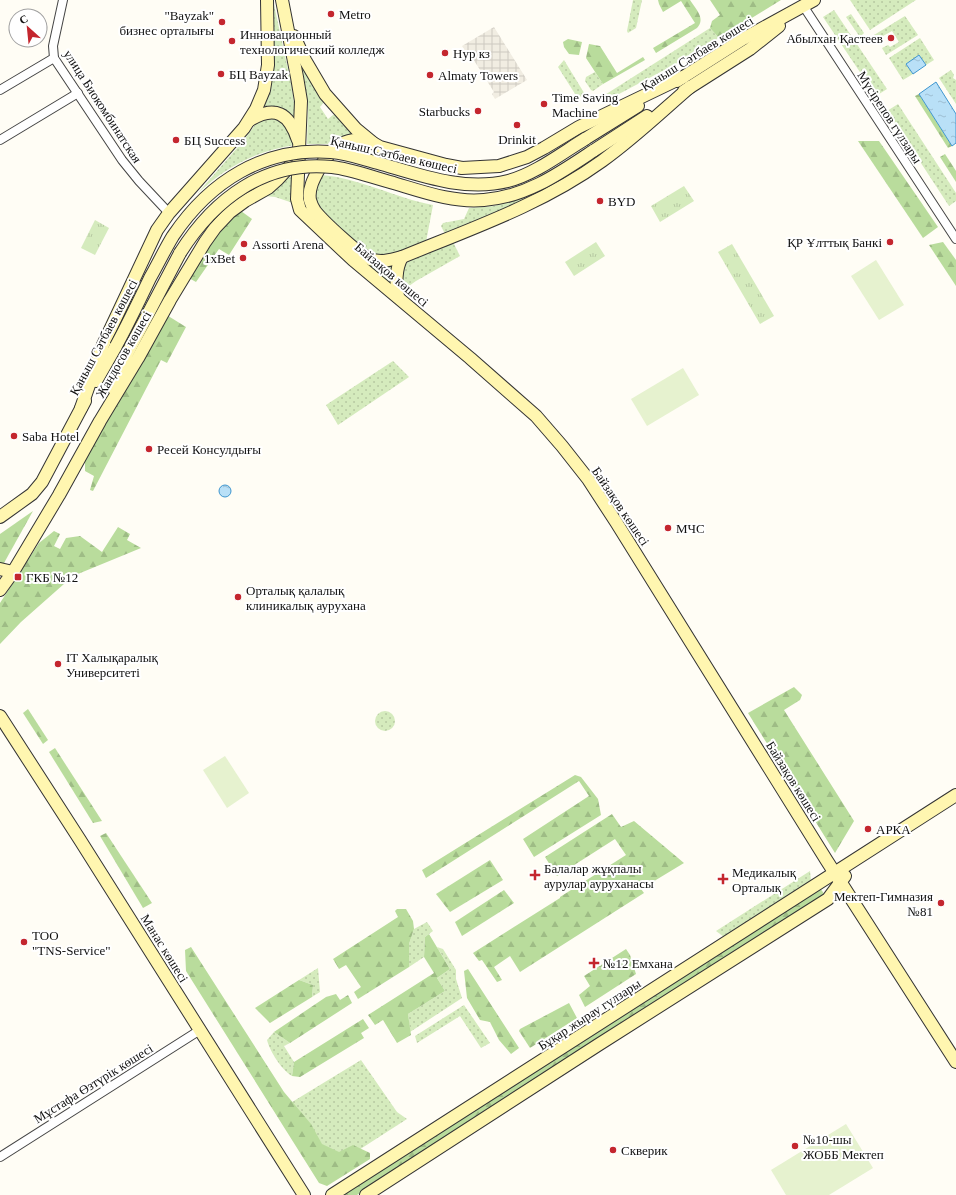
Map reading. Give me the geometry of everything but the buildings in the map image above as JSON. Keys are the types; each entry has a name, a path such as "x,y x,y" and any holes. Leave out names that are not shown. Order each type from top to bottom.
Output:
{"main road":[{"path":"250,120 261,100 267,79 269,50 267,33 267,0"},
{"name":"Байзақов көшесі","path":"282,0 297,77 300,101 297,199 300,210 353,260 536,416 571,457 616,522 838,878 956,1062"},
{"name":"Қаныш Сәтбаев көшесі","path":"0,517 32,494 42,482 116,346 166,247 182,224 203,200 224,181 253,165 303,151 332,152 444,182 465,184 509,181 532,171 686,82 750,49 809,3"},
{"path":"286,17 305,60 324,94 356,129 380,147 462,168 499,166 527,157 578,127 686,82"},
{"path":"373,143 363,140 354,140 339,145 333,150 314,176 310,200 315,212 363,256 377,261 388,261 402,257 502,216 533,202 573,179 601,161 686,82"},
{"name":"Қаныш Сәтбаев көшесі","path":"100,421 128,352 180,253 210,213 239,189 262,177 305,167 332,167 350,170 437,196 464,200 497,199 527,190 540,184 593,151 686,82"},
{"path":"250,120 260,114 271,112 282,115 287,119 294,130 299,149"},
{"name":"Жандосов көшесі","path":"81,408 103,345 157,230 169,213 250,120"},
{"name":"Жандосов көшесі","path":"0,590 13,572 59,495 100,421 205,242 226,216 240,205 268,188 278,179 299,149"},
{"path":"398,297 396,281 397,271 402,257"},
{"path":"0,569 13,572"},
{"name":"Манас көшесі","path":"0,716 304,1195"},
{"name":"Бұқар жырау гүлзары","path":"332,1195 838,878 860,856 956,795"},
{"name":"Бұқар жырау гүлзары","path":"366,1195 828,899 838,878"}],"street":[{"name":"улица Биокомбинатская","path":"63,0 53,46 54,58 122,160 139,182 169,213"},
{"name":"Мүсірепов гүлзары","path":"809,3 956,240"},
{"path":"0,90 54,58"},
{"path":"0,140 78,93"},
{"name":"Мұстафа Өзтүрік көшесі","path":"0,1157 200,1030"}],"green space":[{"path":"273,0 292,88 296,119 280,109 262,109"},
{"path":"633,0 642,0 636,28 628,33 627,31"},
{"path":"658,0 690,0 697,10 701,21 697,28 656,53 653,48 695,23 681,1 663,12"},
{"path":"710,0 781,0 719,38 710,28 712,21 720,15"},
{"path":"850,0 916,0 870,30"},
{"path":"834,10 887,89 876,96 823,17"},
{"path":"851,14 864,33 860,37 846,17"},
{"path":"905,16 918,35 886,55 882,48 888,45 890,47 899,42 892,31 883,36 884,39 879,43 874,35"},
{"path":"710,28 719,38 683,60 602,103 600,98"},
{"path":"920,38 934,60 926,65 919,56 906,64 913,74 903,80 889,58"},
{"path":"568,39 582,42 579,55 569,54 564,47 563,42"},
{"path":"589,44 600,46 617,73 643,57 645,60 603,84 586,58"},
{"path":"299,55 325,101 320,107 328,119 333,115 336,115 356,134 338,138 329,144 307,144 308,106"},
{"path":"564,60 586,96 577,97 558,67"},
{"path":"951,70 954,75 953,78 956,80 956,104 939,78"},
{"path":"595,72 603,84 593,91 585,81 586,77"},
{"path":"919,94 952,146 948,148 915,96"},
{"path":"898,104 956,193 956,201 949,206 887,111"},
{"path":"260,118 282,118 295,145 267,151 230,168 197,194 244,140"},
{"path":"858,141 879,141 938,227 923,238"},
{"path":"945,154 956,171 956,182 940,157"},
{"path":"321,175 350,180 405,198 433,205 426,242 396,254 380,256 365,251 324,214 317,205 316,194"},
{"path":"292,177 293,203 275,197 265,196 287,178"},
{"path":"684,186 694,201 660,222 651,206"},
{"path":"526,197 516,204 445,234 441,226 443,223 464,219 469,208 494,206"},
{"path":"308,208 370,264 393,264 393,289"},
{"path":"241,211 252,219 229,255 219,249 196,282 187,277 199,258 236,212"},
{"path":"95,220 109,228 95,255 81,248"},
{"path":"452,240 460,256 416,281 402,291 401,278 407,263 420,253"},
{"path":"596,242 605,256 574,276 565,262"},
{"path":"943,242 956,260 956,286 929,245"},
{"path":"732,244 774,316 760,324 718,252"},
{"path":"876,260 904,305 879,320 851,276"},
{"path":"165,314 186,327 167,363 161,360 93,491 90,490 94,476 85,471 85,457"},
{"path":"393,361 409,377 338,425 326,405"},
{"path":"683,368 699,395 647,426 631,399"},
{"path":"33,511 4,563 0,568 0,534"},
{"path":"118,527 130,534 127,540 141,548 73,576 21,622 0,644 0,603 39,543 54,531 60,534 54,546 60,549 66,538 80,536 102,552"},
{"path":"794,687 802,695 800,700 784,710 854,821 835,853 748,713"},
{"path":"28,709 48,740 43,744 23,713"},
{"path":"385,711 392,714 395,721 392,728 385,731 378,728 375,721 378,714"},
{"path":"55,748 102,821 93,823 49,752"},
{"path":"225,756 249,793 227,808 203,770"},
{"path":"575,775 581,777 598,799 601,815 534,857 523,839 589,796 579,781 426,878 422,870"},
{"path":"612,814 621,827 634,821 684,863 641,889 644,893 520,972 510,956 494,967 502,980 497,982 482,960 479,961 473,953 626,855 615,839 557,876 545,857"},
{"path":"106,833 152,903 143,908 100,836"},
{"path":"490,860 503,880 450,912 436,894"},
{"path":"810,871 811,881 724,937 716,931"},
{"path":"820,888 825,895 357,1195 341,1195"},
{"path":"504,890 514,903 462,936 455,922"},
{"path":"397,909 406,909 413,921 414,929 409,944 409,967 358,999 354,992 361,987 346,965 339,969 333,959 398,917 395,911"},
{"path":"427,922 433,931 425,937 424,957 409,967 409,944 414,929"},
{"path":"429,934 450,969 437,978 445,991 408,1014 411,1035 397,1043 383,1020 375,1025 368,1015 434,973 424,957 425,937"},
{"path":"191,947 284,1092 311,1124 322,1144 339,1152 353,1145 370,1153 370,1159 327,1186 319,1183 186,971 185,950"},
{"path":"437,947 443,949 456,970 456,979 462,998 410,1032 408,1014 445,991 437,978 450,969"},
{"path":"626,949 630,955 636,974 585,1007 579,995 590,986 584,976"},
{"path":"318,968 320,992 312,997 313,985 299,980"},
{"path":"468,969 519,1048 511,1054 499,1040 490,1022 480,1020 467,998 464,971"},
{"path":"299,980 313,985 312,997 270,1023 255,1008"},
{"path":"336,994 340,1000 348,995 352,1003 290,1043 274,1032 326,997"},
{"path":"569,1003 577,1018 530,1048 519,1031 520,1029"},
{"path":"464,1005 490,1043 481,1048 460,1016 417,1043 415,1036"},
{"path":"363,1019 369,1028 361,1033 364,1038 300,1077 292,1076 294,1062"},
{"path":"274,1032 290,1043 284,1046 294,1062 292,1076 280,1065 269,1045 267,1040"},
{"path":"361,1060 397,1112 407,1119 320,1175 279,1110"},
{"path":"846,1124 873,1168 829,1195 786,1195 771,1170"}],"shaded area":[{"path":"494,27 527,80 495,99 492,94 494,92 468,51 466,52 462,46"}],"water":[{"path":"919,55 926,65 913,74 906,64"},
{"path":"936,82 956,114 956,143 952,146 919,94"},
{"path":"223,485 227,485 231,491 227,497 223,497 219,493 219,489"}],"place":[{"name":"Metro","path":"331,14"},
{"name":"\"Bayzak\" бизнес орталығы","path":"222,22"},
{"name":"Абылхан Қастеев","path":"891,38"},
{"name":"Инновационный технологический колледж","path":"232,41"},
{"name":"Нур кз","path":"445,53"},
{"name":"БЦ Bayzak","path":"221,74"},
{"name":"Almaty Towers","path":"430,75"},
{"name":"Time Saving Machine","path":"544,104"},
{"name":"Starbucks","path":"478,111"},
{"name":"Drinkit","path":"517,125"},
{"name":"БЦ Success","path":"176,140"},
{"name":"BYD","path":"600,201"},
{"name":"ҚР Ұлттық Банкі","path":"890,242"},
{"name":"Assorti Arena","path":"244,244"},
{"name":"1xBet","path":"243,258"},
{"name":"Saba Hotel","path":"14,436"},
{"name":"Ресей Консулдығы","path":"149,449"},
{"name":"МЧС","path":"668,528"},
{"name":"ГКБ №12","path":"18,577"},
{"name":"Орталық қалалық клиникалық аурухана","path":"238,597"},
{"name":"IT Халықаралық Университеті","path":"58,664"},
{"name":"АРКА","path":"868,829"},
{"name":"Балалар жұқпалы аурулар ауруханасы","path":"535,875"},
{"name":"Медикалық Орталық","path":"723,879"},
{"name":"Мектеп-Гимназия №81","path":"941,903"},
{"name":"ТОО \"TNS-Service\"","path":"24,942"},
{"name":"№12 Емхана","path":"594,963"},
{"name":"№10-шы ЖОББ Мектеп","path":"795,1146"},
{"name":"Скверик","path":"613,1150"}]}
